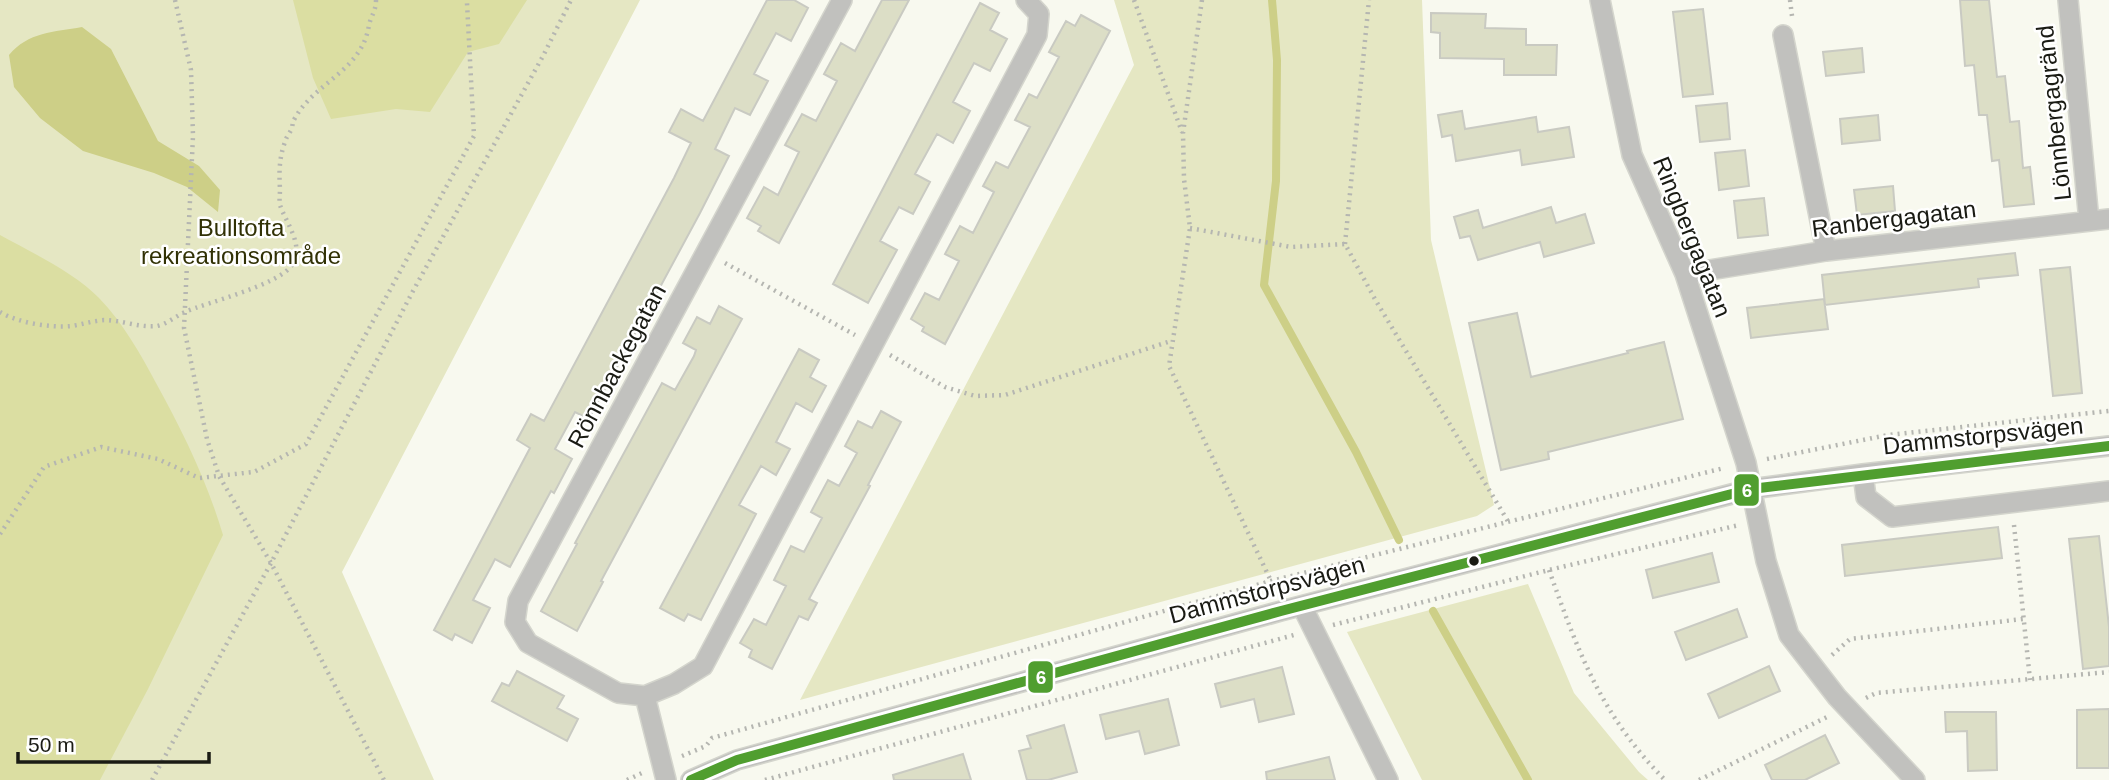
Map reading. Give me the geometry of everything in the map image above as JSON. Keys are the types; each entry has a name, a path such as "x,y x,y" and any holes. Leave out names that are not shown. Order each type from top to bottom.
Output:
{"street":[{"name":"Rönnbackegatan","path":"645,696 618,693 528,643 515,622 518,601 842,0"},
{"path":"664,772 645,696 674,684 703,666 1037,34 1039,14 1026,0"},
{"name":"Ringbergagatan","path":"1600,0 1632,155 1685,274 1746,463 1766,561 1789,635 1847,707 1915,780"},
{"name":"Lönnbergagränd","path":"2067,0 2099,220"},
{"path":"1783,34 1826,251"},
{"name":"Ranbergagatan","path":"1685,274 1826,251 2099,220"},
{"name":"Dammstorpsvägen","path":"691,780 737,760 1302,606 1751,489 2109,446"},
{"name":"Dammstorpsvägen","path":"1863,474 1866,496 1892,516 2109,491"},
{"path":"1302,606 1388,780"}],"path":[{"path":"175,0 191,70 193,136 187,216 184,328 207,439 219,476 271,563 384,780"},
{"path":"0,312 10,318 42,324 72,326 103,320 160,325 184,312 220,301 279,276 293,264 295,252 295,239 279,203 278,169 285,141 292,130 293,119 362,49 369,23 374,16 376,0"},
{"path":"0,534 44,467 101,447 158,459 200,478 254,472 306,444 474,136 467,4 469,0"},
{"path":"152,780 271,563 413,291 571,0"},
{"path":"1134,0 1183,133"},
{"path":"1202,0 1183,133 1184,179 1190,228 1169,366 1270,581"},
{"path":"1369,0 1345,244 1376,301 1509,523"},
{"path":"1190,228 1292,247 1345,244"},
{"path":"705,253 945,387 975,396 1005,395 1171,341"},
{"path":"627,780 664,772 706,746 712,738 1270,581 1746,463 1888,435 2109,411"},
{"path":"2012,503 2030,680"},
{"path":"765,780 1314,630 1549,570 1757,521"},
{"path":"1549,570 1579,653 1608,710 1639,754 1665,780"},
{"path":"1816,669 1850,639 2023,619"},
{"path":"1699,780 1876,693 2109,672"}],"green space":[{"name":"Bulltofta rekreationsområde","path":"0,0 640,0 342,572 434,780 0,780"},
{"path":"1114,0 1422,0 1431,240 1494,505 1477,516 800,700 1134,65"},
{"path":"1528,584 1574,693 1648,780 1422,780 1347,632"}],"shaded area":[{"path":"293,0 527,0 499,44 468,52 430,112 396,109 331,119 313,78"},
{"path":"82,27 111,49 158,141 199,166 220,190 218,212 187,187 154,173 83,151 40,118 14,87 9,55 16,47 42,34"},
{"path":"0,235 78,280 99,298 116,318 144,361 185,438 210,495 223,535 100,780 0,780"}],"building":[{"path":"767,0 794,0 808,8 791,41 776,33 754,74 768,81 750,115 735,108 715,149 729,156 700,213 589,419 575,412 555,449 572,459 554,493 551,491 510,567 495,559 473,600 490,608 472,643 455,634 452,640 434,630 530,448 517,440 531,414 544,421 674,178 691,143 669,132 681,109 703,121"},
{"path":"882,0 909,0 779,243 758,231 761,226 747,218 764,187 778,195 799,152 785,145 802,114 816,121 837,81 824,74 841,43 855,51"},
{"path":"1960,0 1989,0 1997,77 2005,76 2010,122 2019,121 2023,168 2030,167 2034,204 2004,207 1999,160 1992,161 1987,115 1979,115 1974,65 1965,66"},
{"path":"980,3 999,13 990,30 1007,39 990,71 974,63 953,102 970,111 953,143 937,134 915,174 930,182 913,214 899,207 880,241 897,250 868,303 833,284"},
{"path":"1703,9 1713,94 1683,97 1673,12"},
{"path":"1431,13 1486,14 1485,28 1526,29 1526,45 1557,45 1556,75 1504,75 1504,59 1440,58 1440,33 1431,32"},
{"path":"1081,15 1110,31 945,344 922,331 924,327 911,319 925,293 939,300 959,261 945,254 960,226 973,233 994,192 983,186 996,162 1008,168 1030,127 1015,120 1029,94 1037,98 1059,57 1049,52 1066,21 1075,26"},
{"path":"1862,48 1864,72 1826,76 1823,52"},
{"path":"1727,103 1730,139 1700,142 1696,106"},
{"path":"1462,111 1465,129 1536,117 1538,132 1569,127 1574,157 1522,165 1520,150 1456,161 1452,135 1442,137 1438,115"},
{"path":"1878,115 1880,140 1842,144 1840,119"},
{"path":"1745,150 1749,186 1719,190 1715,153"},
{"path":"1893,186 1895,211 1857,215 1854,190"},
{"path":"1764,198 1768,235 1738,238 1734,201"},
{"path":"1551,207 1556,223 1585,214 1594,243 1544,257 1540,242 1478,260 1470,236 1460,238 1454,217 1478,210 1483,228"},
{"path":"2015,253 2018,275 1978,279 1979,287 1825,305 1822,275"},
{"path":"2070,267 2082,393 2053,396 2040,270"},
{"path":"1824,299 1828,329 1751,338 1747,308"},
{"path":"719,306 742,319 601,581 603,582 577,631 541,611 662,383 675,390 694,356 696,350 683,343 697,317 710,324"},
{"path":"1517,313 1531,377 1664,342 1683,419 1548,452 1549,459 1501,470 1469,323"},
{"path":"799,349 819,360 810,377 826,386 812,412 796,403 776,442 790,449 776,475 761,466 739,505 756,514 701,620 688,614 684,621 660,608"},
{"path":"881,411 901,422 809,599 817,603 808,620 799,616 772,669 749,657 752,650 740,643 754,619 766,625 786,586 774,580 791,546 804,552 822,518 811,512 828,480 839,486 857,453 845,446 858,421 872,428"},
{"path":"1998,527 2002,558 1845,576 1842,545"},
{"path":"2099,536 2109,627 2109,666 2083,669 2069,539"},
{"path":"1712,553 1719,582 1653,598 1646,570"},
{"path":"1737,609 1747,637 1686,660 1675,632"},
{"path":"1769,666 1780,691 1719,718 1708,694"},
{"path":"1282,667 1294,714 1259,722 1254,699 1221,707 1215,684"},
{"path":"517,671 564,696 557,708 578,719 567,741 492,701 502,683 509,686"},
{"path":"1168,699 1179,745 1145,754 1139,731 1106,739 1100,715"},
{"path":"2109,709 2109,768 2077,768 2077,710"},
{"path":"1945,712 1996,712 1997,770 1968,771 1967,731 1946,732"},
{"path":"1064,725 1077,772 1048,780 1027,780 1019,751 1031,748 1027,736"},
{"path":"1825,735 1839,763 1805,780 1772,780 1765,765"},
{"path":"963,754 971,780 894,780 893,775"},
{"path":"1329,757 1335,780 1267,780 1266,772"}],"waterway":[{"path":"1272,0 1277,60 1276,181 1264,285 1356,452 1399,540"},
{"path":"1433,611 1528,780"}],"transit line":[{"name":"6","path":"691,780 737,760 1281,611 1751,489 2109,446"}]}
